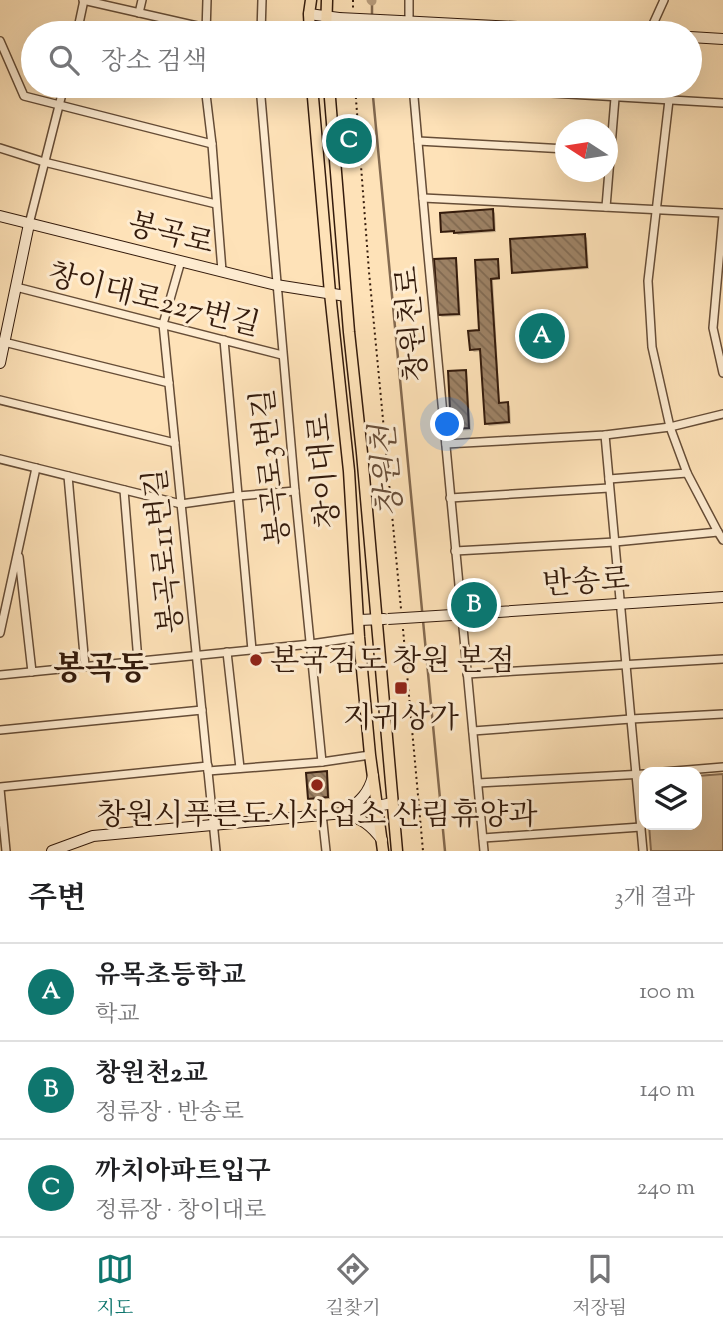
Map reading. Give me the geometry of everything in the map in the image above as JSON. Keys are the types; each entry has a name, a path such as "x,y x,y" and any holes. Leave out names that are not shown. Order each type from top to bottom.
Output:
{"main road":[{"path":"309,21 311,0"},
{"path":"326,21 327,0"},
{"name":"창이대로","path":"313,98 349,471 359,637 370,755 383,846"},
{"name":"창이대로","path":"330,98 346,296 383,619 397,851"}],"street":[{"path":"80,21 84,0 169,21"},
{"path":"139,13 142,0"},
{"path":"206,21 207,0"},
{"path":"261,21 262,0"},
{"path":"404,21 409,0"},
{"path":"654,21 664,0"},
{"path":"309,14 388,21"},
{"path":"702,38 723,39"},
{"path":"0,41 21,89"},
{"path":"31,98 212,144"},
{"path":"0,363 29,224 61,98"},
{"path":"206,98 222,271"},
{"name":"봉곡로3번길","path":"261,98 282,355 322,762"},
{"name":"창원천로","path":"414,98 455,551 456,615 467,674 484,851"},
{"path":"613,119 615,98 723,103"},
{"path":"669,100 648,281 652,347 670,428 687,473 723,540"},
{"path":"418,141 555,148"},
{"path":"0,148 44,162 216,204"},
{"path":"606,207 607,182"},
{"path":"423,198 723,214 713,328 723,373"},
{"name":"봉곡로","path":"0,216 276,285 346,296"},
{"name":"봉곡로11번길","path":"181,261 163,324 216,851"},
{"name":"창이대로227번길","path":"16,287 282,355"},
{"path":"224,340 252,650"},
{"path":"4,342 169,383"},
{"name":"봉곡로11번길","path":"0,400 175,443"},
{"path":"446,444 605,435 670,428 723,414"},
{"path":"605,435 631,719 640,767"},
{"path":"0,459 181,504 295,491"},
{"path":"0,633 36,468"},
{"path":"609,479 687,473"},
{"path":"68,476 85,666"},
{"path":"450,498 609,488"},
{"path":"124,490 138,661"},
{"path":"455,551 615,542 718,532"},
{"path":"18,549 32,671"},
{"name":"반송로","path":"383,619 723,597"},
{"path":"359,620 383,619"},
{"path":"0,675 359,637"},
{"path":"227,652 240,768"},
{"path":"467,674 723,659"},
{"path":"0,730 202,710"},
{"path":"473,730 723,714"},
{"path":"6,851 0,788 208,768 322,762 370,755"},
{"path":"702,769 723,767"},
{"path":"478,783 639,774"},
{"path":"344,813 366,794 373,775"},
{"path":"51,851 93,835 344,813 392,803"},
{"path":"344,813 369,824 383,846"},
{"path":"322,814 326,851"},
{"path":"483,838 639,827"},
{"path":"641,830 643,851"}],"path":[{"path":"356,98 369,272 401,609"},
{"path":"403,622 422,851"}],"shaded area":[{"path":"723,774 723,851 651,851 649,830 702,830 702,776"}],"building":[{"path":"493,209 494,230 441,232 440,213"},
{"path":"585,234 587,267 512,273 510,239"},
{"path":"456,258 459,314 438,315 434,259"},
{"path":"498,259 499,278 491,279 499,403 508,402 509,422 485,424 480,349 470,350 468,331 479,330 475,260"},
{"path":"466,370 469,428 451,429 448,371"},
{"name":"창원시푸른도시사업소 산림휴양과","path":"327,771 328,797 308,799 306,773"}],"waterway":[{"name":"창원천","path":"372,0 372,21"},
{"name":"창원천","path":"373,98 445,851"}],"place":[{"name":"까치아파트입구","path":"349,141"},
{"name":"유목초등학교","path":"542,336"},
{"name":"창원천2교","path":"474,605"},
{"name":"본국검도 창원 본점","path":"256,660"},
{"name":"지귀상가","path":"401,688"},
{"name":"창원시푸른도시사업소 산림휴양과","path":"317,785"}],"district":[{"name":"봉곡동","path":"101,667"}]}
